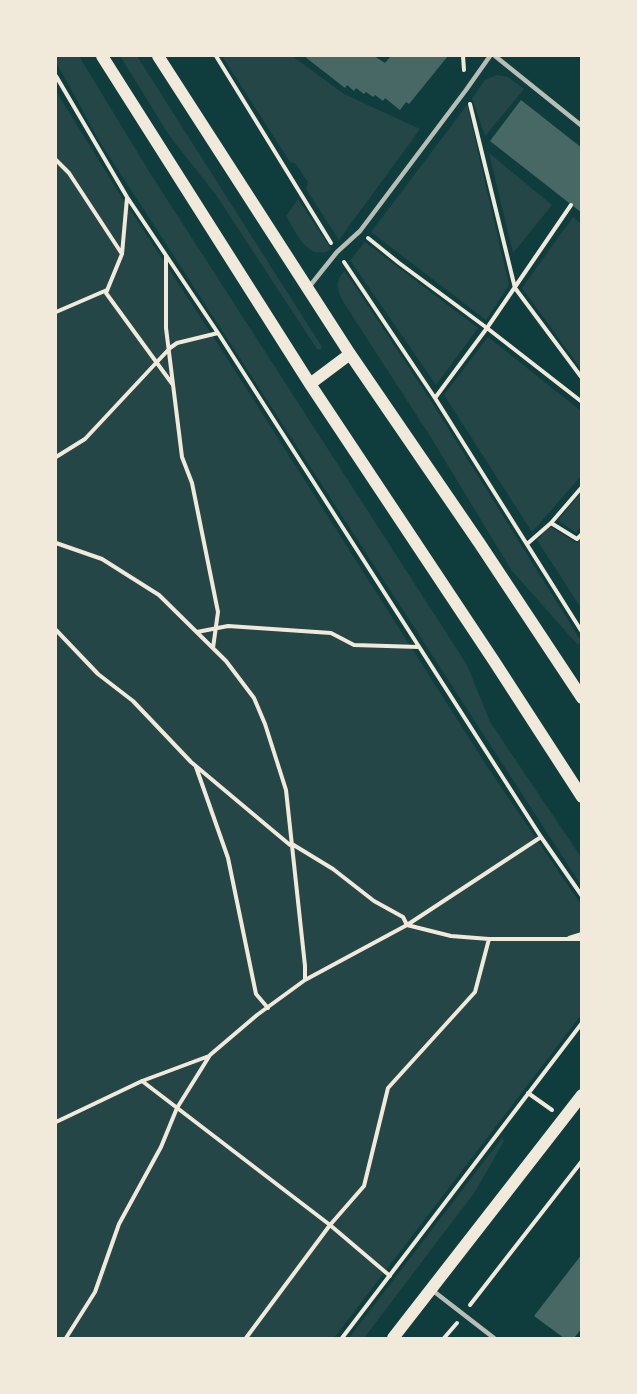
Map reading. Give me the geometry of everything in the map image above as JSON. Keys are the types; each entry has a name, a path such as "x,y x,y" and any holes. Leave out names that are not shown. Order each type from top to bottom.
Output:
{"main road":[{"path":"102,56 310,384 582,797"},
{"path":"158,56 307,289 582,698"},
{"path":"310,384 350,354"},
{"path":"393,1338 582,1095"}],"lane":[{"path":"307,289 337,252 360,231 490,56"},
{"path":"495,56 582,126"},
{"path":"430,1289 494,1338"}],"path":[{"path":"216,56 337,252 435,398 582,632"},
{"path":"56,76 128,197 582,896"},
{"path":"466,90 515,288 582,378"},
{"path":"56,160 69,173 123,254"},
{"path":"128,197 123,254 106,293 173,385"},
{"path":"435,398 488,327 571,205"},
{"path":"360,231 399,263 488,327 582,402"},
{"path":"166,256 166,328 182,457 192,483 218,612 213,649"},
{"path":"56,312 108,290"},
{"path":"56,457 85,439 170,348 177,343 218,333"},
{"path":"528,544 551,524 582,487"},
{"path":"551,524 577,539 582,534"},
{"path":"56,543 102,559 159,595 226,661 254,698 265,724 286,790 305,981"},
{"path":"197,632 228,626 331,633 354,645 419,647"},
{"path":"56,630 98,674 133,701 196,766 290,845 292,844 333,869 374,901 403,917 407,925 451,936 489,939 582,939"},
{"path":"196,766 228,858 256,994 268,1008"},
{"path":"56,1122 142,1081 210,1055 305,981 407,925 542,837"},
{"path":"568,939 582,933"},
{"path":"246,1338 330,1225 364,1186 388,1088 475,992 489,939"},
{"path":"342,1338 582,1023"},
{"path":"66,1338 95,1292 119,1224 161,1147 177,1108 210,1055"},
{"path":"142,1081 330,1225 390,1276"},
{"path":"528,1093 564,1119"},
{"path":"444,1338 582,1161"}],"shaded area":[{"path":"56,56 79,56 150,173 467,665 490,722 581,857 581,885 100,142 56,62"},
{"path":"120,56 137,56 322,347 321,350 317,349 216,195 169,135"},
{"path":"222,56 292,56 344,94 420,129 339,240 306,189 308,182 296,164 290,162"},
{"path":"497,75 508,77 524,89 485,136 472,98 485,80"},
{"path":"56,91 490,771 582,906 581,1015 334,1338 56,1338"},
{"path":"467,105 509,285 486,320 371,232"},
{"path":"489,153 552,205 513,253"},
{"path":"298,199 331,249 316,252 299,238 286,216"},
{"path":"573,217 581,224 581,369 522,288"},
{"path":"365,242 478,328 436,385 350,260"},
{"path":"345,271 431,401 581,641 578,645 512,571 430,436 344,303 338,283"},
{"path":"488,337 581,411 581,476 532,532 444,395"},
{"path":"581,493 581,526 576,533 558,520"},
{"path":"550,527 577,543 581,539 581,608 537,540"},
{"path":"502,1138 504,1141 475,1192 364,1338 349,1338"}],"building":[{"path":"304,56 374,56 385,63 391,56 448,56 409,104 406,102 400,110 385,98 383,101 375,95 373,97 366,92 364,94 356,88 354,91 347,85 345,88"},
{"path":"521,100 582,148 582,213 490,141"},
{"path":"582,1254 582,1328 574,1338 564,1338 534,1316"}]}
